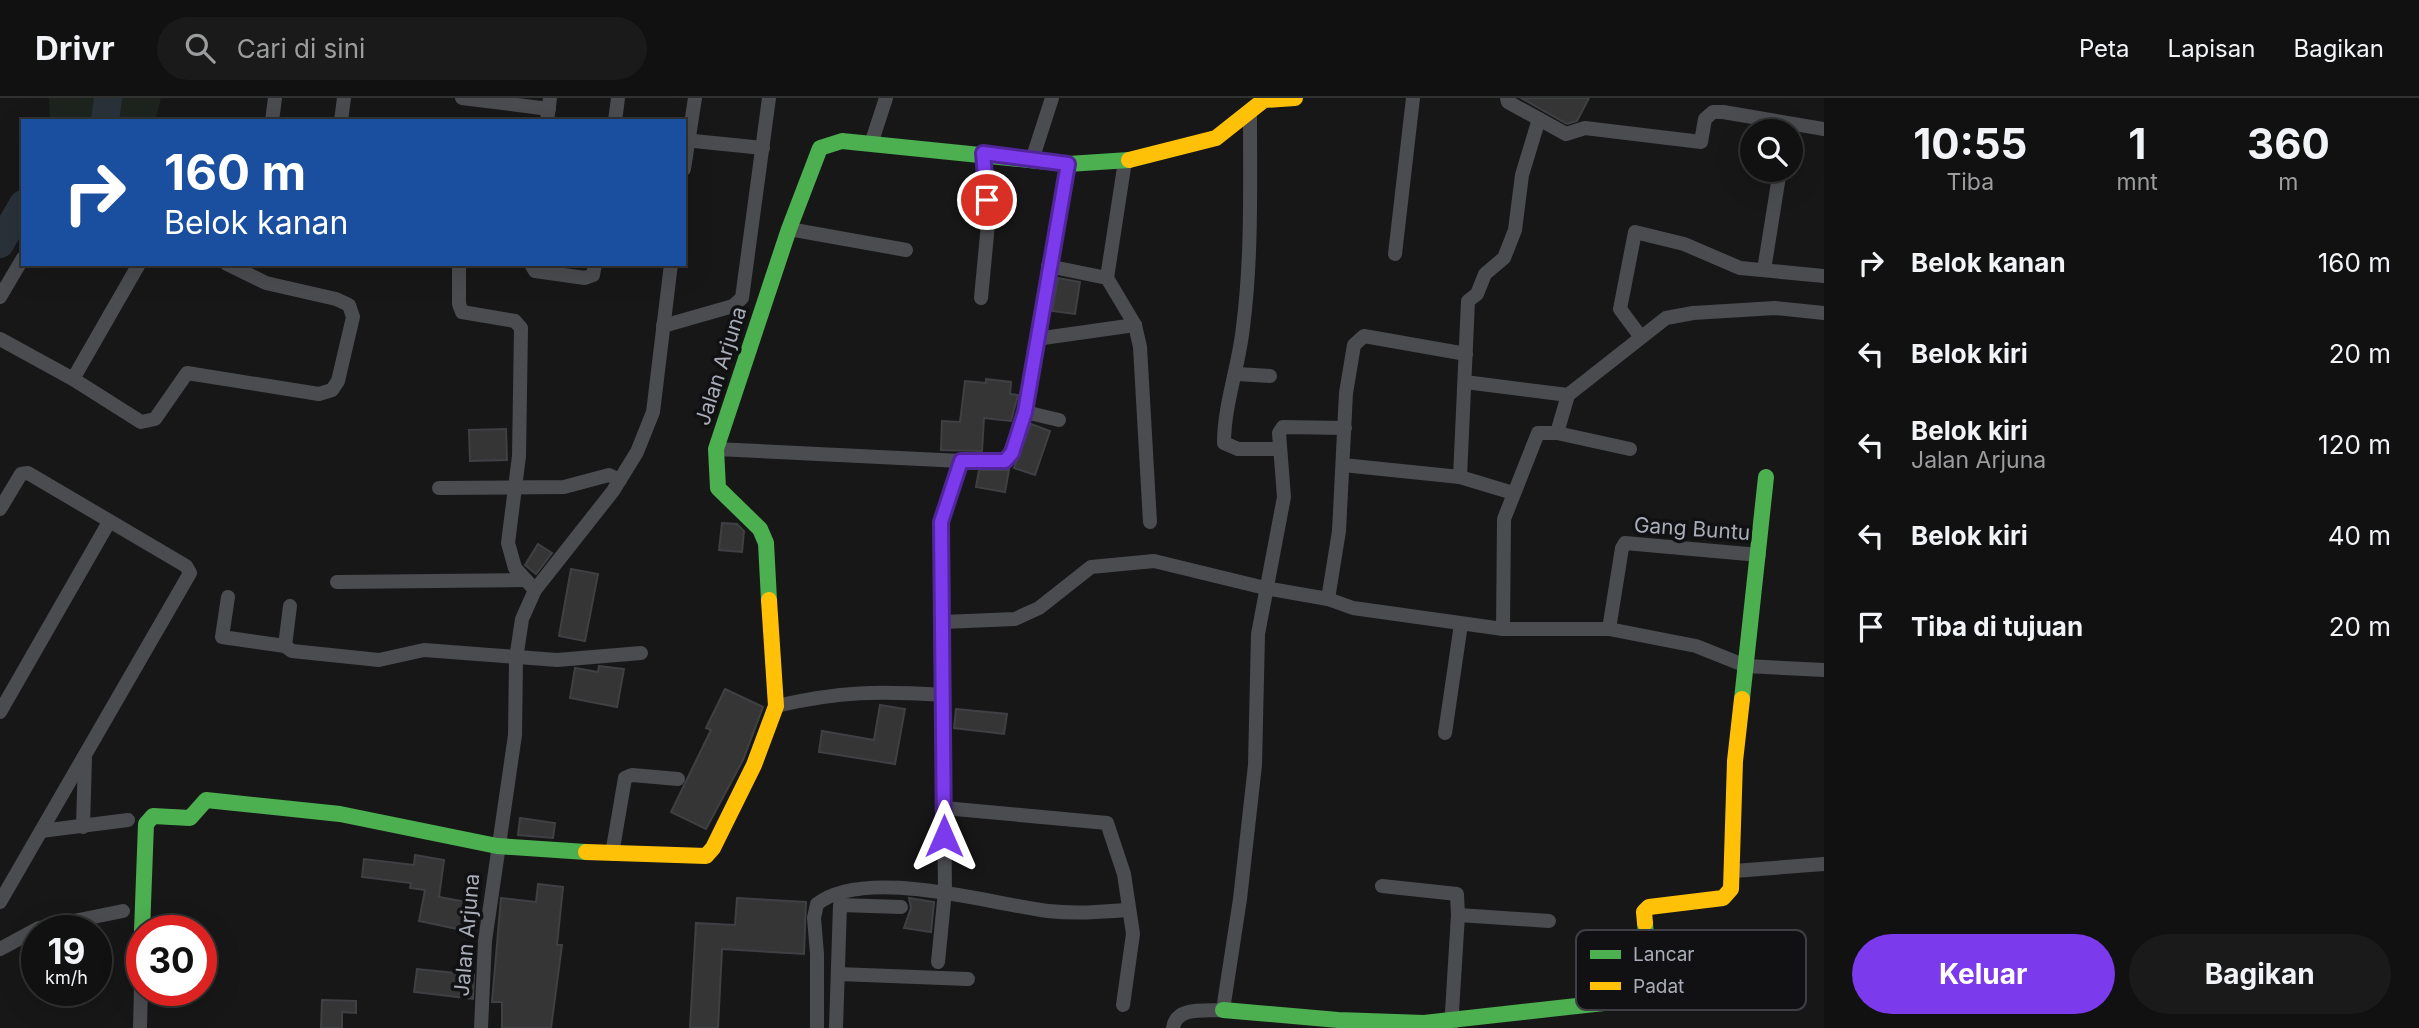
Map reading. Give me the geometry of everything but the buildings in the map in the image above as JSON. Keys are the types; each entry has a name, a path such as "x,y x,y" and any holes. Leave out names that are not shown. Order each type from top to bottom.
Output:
{"street":[{"path":"272,119 275,98"},
{"path":"341,119 344,98"},
{"path":"462,98 549,109"},
{"path":"615,119 618,98"},
{"path":"695,98 686,140 762,148"},
{"path":"663,326 740,302 769,98"},
{"path":"871,144 886,98"},
{"path":"1032,160 1052,98"},
{"name":"Jalan Arjuna","path":"497,846 702,858 710,852 754,765 776,706 766,543 760,528 719,488 716,449 789,229 820,148 842,141 983,153 1068,164 1125,161 1216,138 1264,100 1295,98"},
{"path":"1395,254 1413,98"},
{"path":"1507,98 1508,102 1566,134 1585,128 1700,142 1705,119 1713,112 1745,119"},
{"path":"1250,113 1247,290 1237,374 1224,427 1224,443 1238,449 1279,449"},
{"path":"1460,477 1468,300 1477,294 1485,274 1504,258 1515,230 1522,175 1539,119"},
{"path":"1803,129 1824,130"},
{"path":"981,298 988,224 983,153"},
{"path":"1125,161 1107,278 1135,325 1140,347 1150,522"},
{"path":"716,449 961,461 1007,460 1025,412 1048,266 1068,164"},
{"path":"1764,270 1778,182"},
{"path":"789,229 906,250"},
{"path":"1640,336 1620,310 1635,232 1684,244 1732,265 1824,276"},
{"path":"0,297 21,261"},
{"path":"73,379 138,266"},
{"path":"0,339 145,422 155,419 187,373 319,394 332,390 338,381 353,317 349,305 336,299 266,283 231,266"},
{"path":"459,266 459,304 462,312 515,321 521,328 517,486 508,542 515,568 530,585"},
{"path":"532,266 535,271 585,278 593,275 595,266"},
{"name":"Jalan Arjuna","path":"481,1028 485,941 515,735 516,659 530,585 620,480 642,441 653,412 671,266"},
{"path":"1048,266 1107,278"},
{"path":"1557,433 1568,395 1658,322 1675,315 1775,308 1824,313"},
{"path":"1036,339 1135,325"},
{"path":"1328,599 1339,531 1346,393 1357,340 1364,336 1466,354"},
{"path":"1237,374 1270,376"},
{"path":"1465,382 1568,395"},
{"path":"1025,412 1059,420"},
{"path":"1223,1010 1255,765 1256,649 1265,588 1284,497 1279,433 1283,427 1345,428"},
{"path":"1503,629 1504,519 1538,433 1557,433 1630,449"},
{"path":"938,962 944,891 942,516 961,461"},
{"path":"1343,465 1460,477 1513,493"},
{"path":"0,509 21,474 26,472 187,566 190,578 0,902"},
{"path":"439,488 564,487 609,475 620,480"},
{"name":"Gang Buntu","path":"1734,871 1735,761 1766,477"},
{"path":"0,712 109,522"},
{"name":"Gang Buntu","path":"1609,629 1625,543 1759,555"},
{"path":"943,622 1029,615 1083,572 1121,563 1154,561 1265,588 1328,599 1353,608 1503,629 1609,629 1696,646 1746,666 1824,670"},
{"path":"337,582 530,585"},
{"path":"228,597 221,637 285,646 292,651 379,660 424,650 516,659 579,660 642,653"},
{"path":"285,646 290,606"},
{"path":"1445,733 1461,624"},
{"path":"776,706 828,694 870,690 944,695"},
{"path":"83,827 85,755"},
{"path":"612,854 625,778 632,775 678,779"},
{"path":"143,915 146,824 153,816 190,818 204,801 354,817 497,846"},
{"path":"944,808 1107,823 1124,874 1133,941 1123,1005"},
{"path":"41,831 128,820"},
{"path":"1645,930 1644,912 1649,907 1724,898 1731,889 1734,871 1824,864"},
{"path":"1382,886 1454,892 1458,897 1451,1025"},
{"path":"817,1028 814,918 817,904 840,893 859,890 944,891 1046,911 1097,913 1128,909"},
{"path":"836,1028 840,905 901,907"},
{"path":"0,949 39,928 123,911"},
{"path":"1458,915 1549,921"},
{"path":"838,974 968,979"},
{"path":"1173,1028 1181,1013 1223,1010 1385,1023 1451,1025 1576,1005"},
{"path":"140,1028 141,1006"}],"shaded area":[{"path":"49,98 161,98 156,119 50,119"}],"waterway":[{"path":"105,119 108,98"},
{"path":"0,244 21,207"}],"traffic: fast":[{"path":"769,600 766,543 760,529 718,488 716,449 789,229 820,148 842,141 1068,164 1129,160"},
{"path":"1742,699 1766,477"},
{"path":"143,915 146,824 153,816 190,818 206,800 340,814 497,846 586,852"},
{"path":"1645,923 1646,930"},
{"path":"1223,1010 1338,1020 1424,1023 1576,1006"}],"traffic: slow":[{"path":"1129,160 1216,138 1264,100 1295,98"},
{"path":"586,852 706,856 713,848 754,765 776,706 769,600"},
{"path":"1645,923 1644,912 1649,907 1723,898 1731,889 1735,761 1742,699"}],"route":[{"path":"944,836 942,516 961,461 1005,461 1012,453 1025,412 1048,266 1068,164 983,153 987,200"}]}
